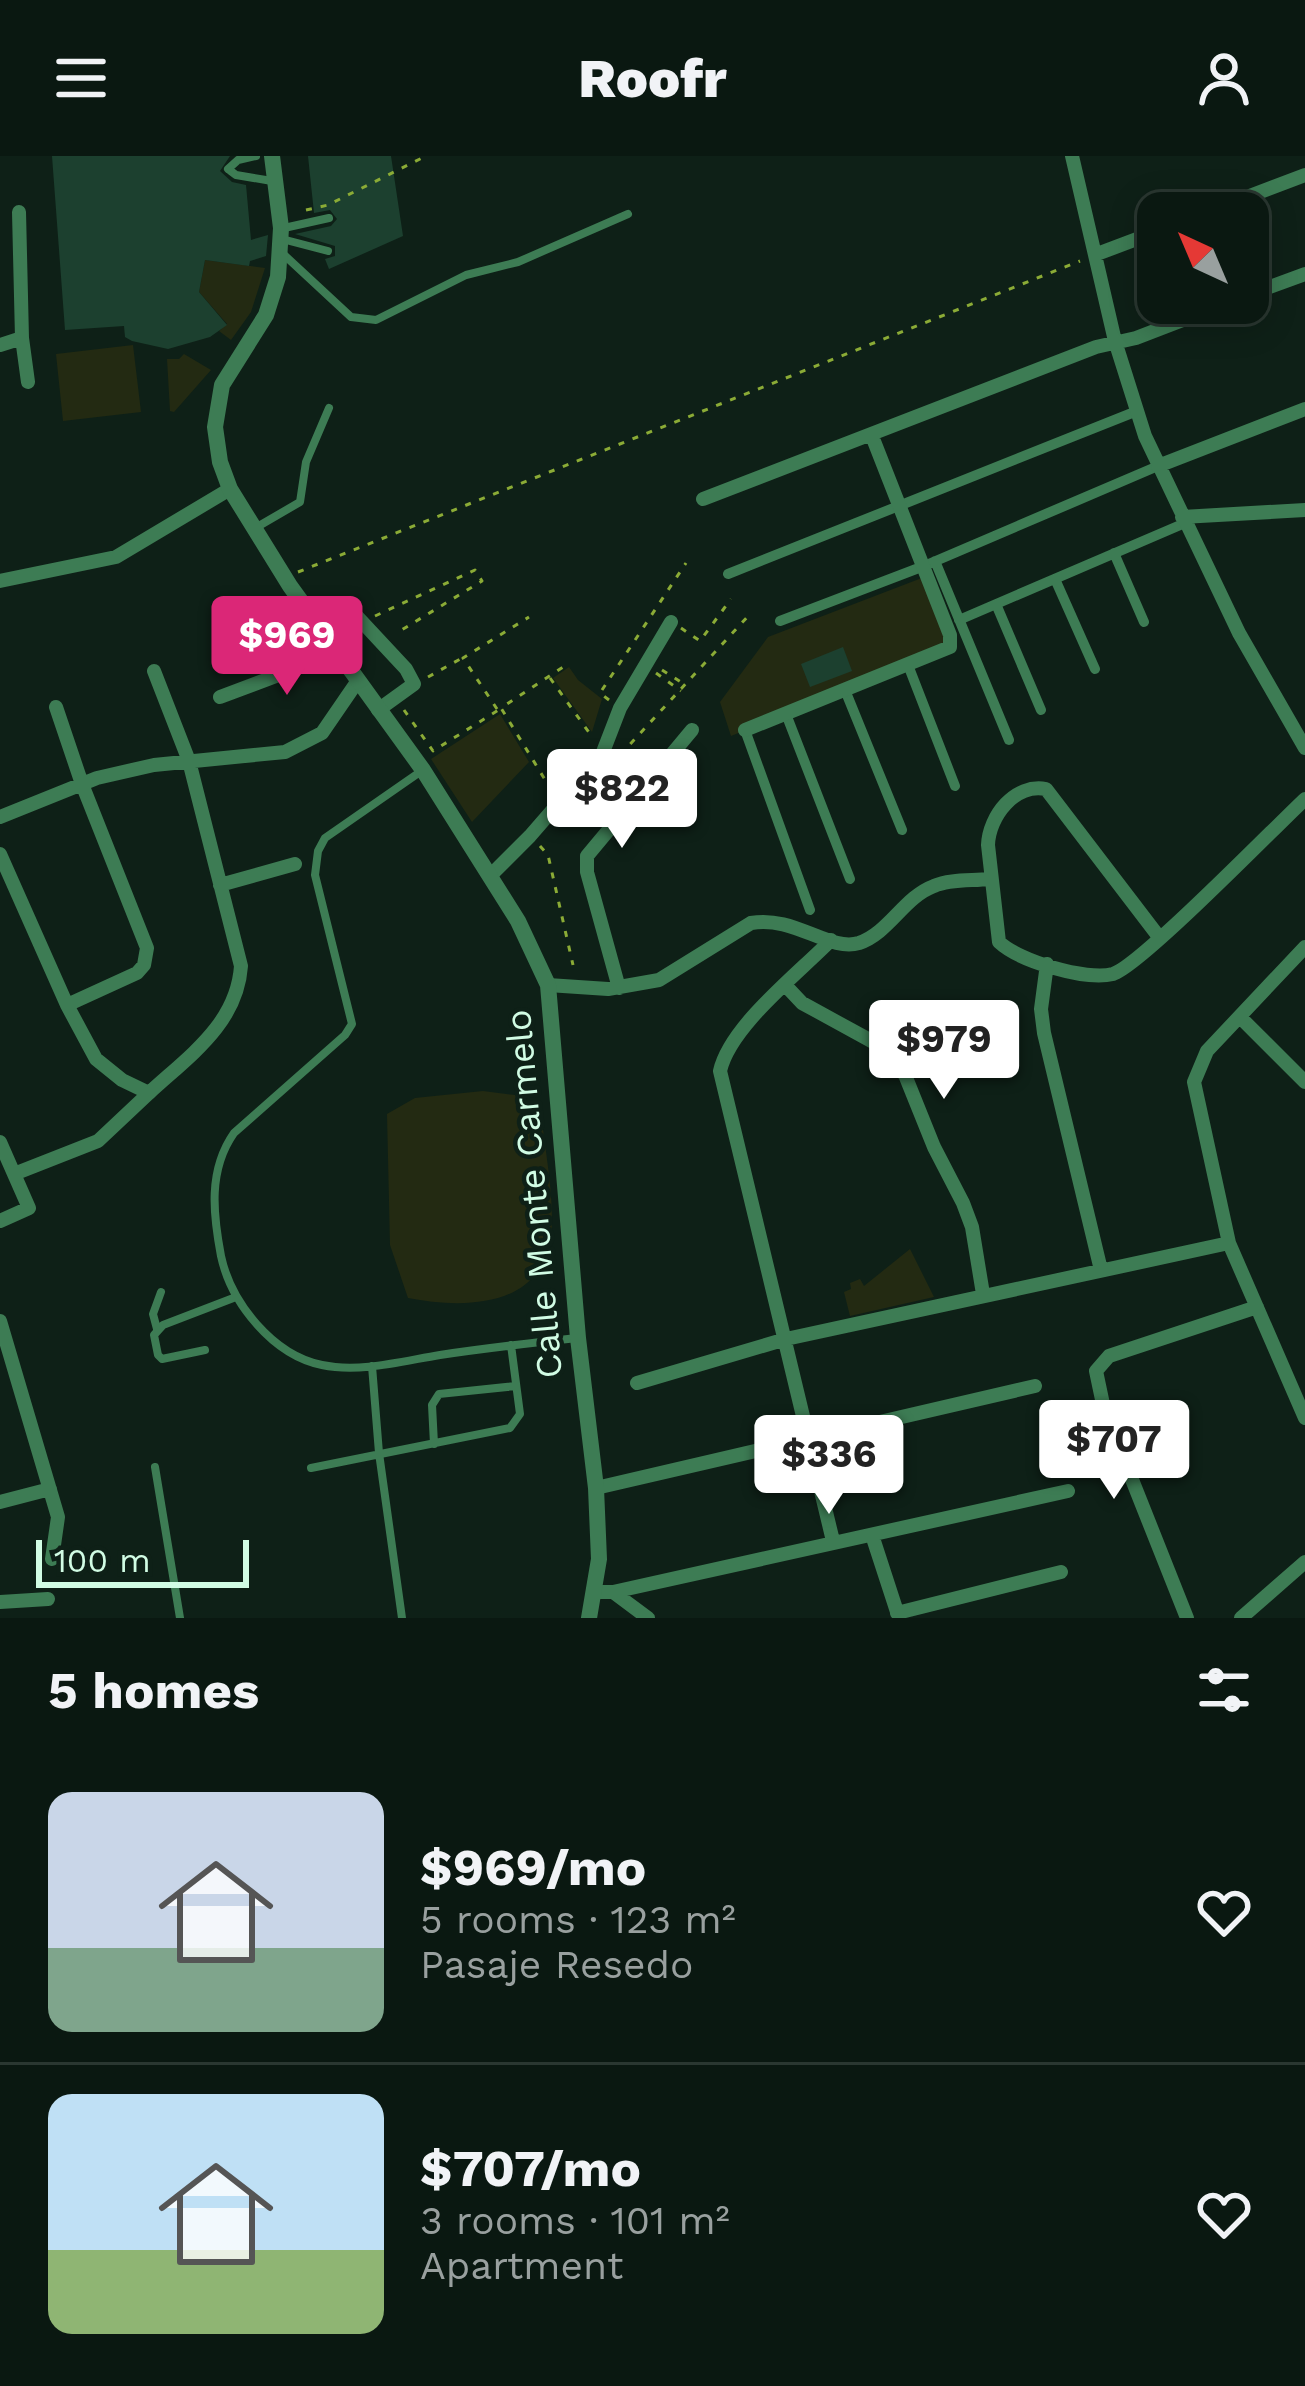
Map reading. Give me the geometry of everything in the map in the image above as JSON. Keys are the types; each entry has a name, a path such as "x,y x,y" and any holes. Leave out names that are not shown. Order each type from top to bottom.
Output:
{"street":[{"name":"Calle Monte Carmelo","path":"272,156 281,239 278,277 266,315 232,364 216,406 220,462 230,489 285,578 357,682 383,706 490,876 548,985 604,1592 589,1618"},
{"path":"1072,156 1115,341 1158,466 1239,633 1305,748"},
{"path":"1260,192 1305,175"},
{"path":"19,212 22,338 28,382"},
{"path":"1097,254 1137,239"},
{"path":"0,265 20,260"},
{"path":"1269,287 1305,274"},
{"path":"703,499 1115,341 1173,324"},
{"path":"0,345 22,338"},
{"path":"781,621 1305,409"},
{"path":"728,574 1137,411"},
{"path":"872,436 900,507 959,620 1009,740"},
{"path":"0,581 116,557 230,489"},
{"path":"959,620 1184,520 1305,510"},
{"path":"1114,554 1144,622"},
{"path":"810,910 746,730 945,650 952,641 929,563"},
{"path":"1055,578 1094,669"},
{"path":"996,604 1041,710"},
{"path":"351,610 406,669 414,684 383,706"},
{"path":"490,876 602,752 620,708 651,667 671,622"},
{"path":"220,697 337,653"},
{"path":"908,665 956,786"},
{"path":"14,1174 98,1141 215,1030 236,999 241,966 188,761 154,671"},
{"path":"0,817 82,784 154,765 284,752 322,733 357,682"},
{"path":"845,690 902,830"},
{"path":"56,707 147,956 137,973 67,1005"},
{"path":"786,714 850,878"},
{"path":"619,988 587,872 587,856 692,730"},
{"path":"1159,938 1046,789 1020,793 992,820 989,879 999,942 1015,954 1047,964 1086,974 1112,974 1126,968 1159,938 1305,799"},
{"path":"0,854 96,1059 122,1080 149,1093"},
{"path":"220,885 295,864"},
{"path":"548,985 619,988 659,980 752,923 782,922 855,944 932,886 989,879"},
{"path":"832,940 729,1046 720,1071 832,1541"},
{"path":"1305,947 1207,1051 1194,1082 1229,1243 1305,1418"},
{"path":"1047,964 1041,1009 1044,1033 1101,1270"},
{"path":"786,986 802,1003 877,1044 905,1075 963,1203 983,1294"},
{"path":"1240,1017 1305,1082"},
{"path":"0,1142 28,1208 0,1221"},
{"path":"637,1383 786,1339 1229,1243"},
{"path":"1186,1618 1104,1409 1096,1370 1109,1356 1258,1307"},
{"path":"0,1322 58,1517 52,1558"},
{"path":"596,1488 1035,1386"},
{"path":"0,1502 50,1489"},
{"path":"604,1592 1069,1491"},
{"path":"872,1535 898,1616 1061,1572"},
{"path":"1241,1618 1305,1562"},
{"path":"604,1592 648,1618"},
{"path":"0,1602 48,1599"}],"lane":[{"path":"256,156 238,160 228,169 236,175 275,182"},
{"path":"281,239 351,317 376,320 466,275 518,262 628,214"},
{"path":"281,239 329,218"},
{"path":"281,239 328,251"},
{"path":"256,527 300,502 306,462 329,408"},
{"path":"423,770 332,831 318,851 315,875 352,1024 346,1035 234,1133 223,1149 217,1165 215,1214 223,1264 236,1298 269,1335 325,1366 371,1366 578,1338"},
{"path":"161,1292 153,1314 158,1355 162,1359 205,1350"},
{"path":"157,1329 236,1298"},
{"path":"311,1468 510,1428 520,1414 511,1345"},
{"path":"371,1366 403,1618"},
{"path":"434,1444 432,1405 439,1394 517,1386"},
{"path":"155,1467 180,1618"}],"path":[{"path":"305,210 328,206 426,156"},
{"path":"285,578 1097,254"},
{"path":"620,708 600,693 686,563"},
{"path":"362,622 475,571 482,581 393,634"},
{"path":"671,622 700,641 731,599"},
{"path":"616,762 750,614"},
{"path":"414,684 529,617"},
{"path":"463,658 559,802"},
{"path":"383,706 404,709 434,751 566,665"},
{"path":"651,667 686,685"},
{"path":"651,667 681,691"},
{"path":"549,676 602,752"},
{"path":"530,836 548,855 573,965"}],"green space":[{"path":"205,260 265,268 251,312 231,340 219,331 227,324 199,292"},
{"path":"133,345 141,412 63,421 56,354"},
{"path":"184,354 211,370 174,412 170,411 167,359"},
{"path":"927,576 952,641 945,650 731,736 720,702 768,637"},
{"path":"569,667 602,699 592,732 553,678"},
{"path":"500,714 529,762 472,822 431,759"},
{"path":"483,1091 515,1095 541,1113 552,1207 545,1260 533,1278 497,1298 453,1303 408,1298 390,1245 387,1114 415,1098"},
{"path":"910,1249 934,1297 850,1316 844,1292 851,1289 850,1283 860,1279 864,1286"}],"building":[{"path":"52,156 230,156 220,171 232,182 246,185 251,240 268,235 266,256 250,261 249,266 205,260 199,292 227,325 210,337 168,349 132,341 125,337 124,326 65,330"},
{"path":"308,156 391,156 403,236 329,269 325,259 335,256 335,246 295,234 331,226 337,219 330,210 314,213"},
{"path":"843,647 852,671 810,687 801,664"}]}
